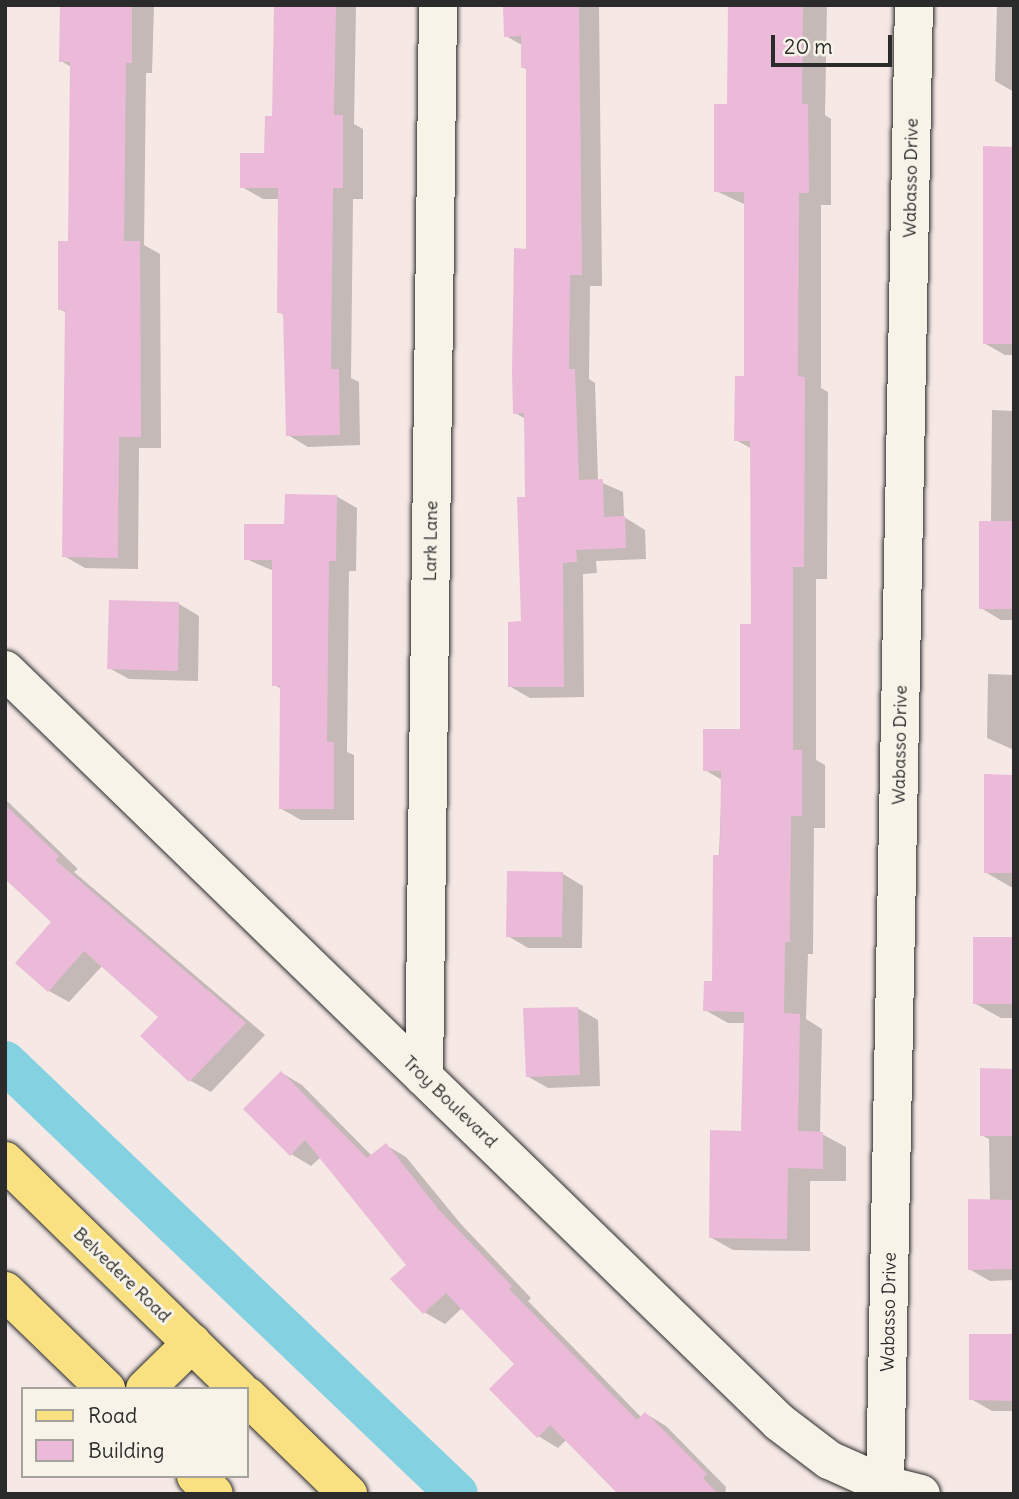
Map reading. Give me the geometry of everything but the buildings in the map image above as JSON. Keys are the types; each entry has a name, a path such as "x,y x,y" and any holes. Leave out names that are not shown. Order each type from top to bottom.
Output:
{"main road":[{"name":"Belvedere Road","path":"5,1161 237,1387"},
{"path":"5,1291 104,1387"},
{"path":"147,1387 192,1343"},
{"path":"248,1397 348,1494"},
{"path":"198,1478 214,1494"}],"street":[{"name":"Lark Lane","path":"424,1077 438,5"},
{"name":"Wabasso Drive","path":"903,1489 914,5"},
{"name":"Troy Boulevard","path":"5,670 779,1422 829,1460 903,1489"}],"waterway":[{"path":"5,1062 457,1494"}]}
